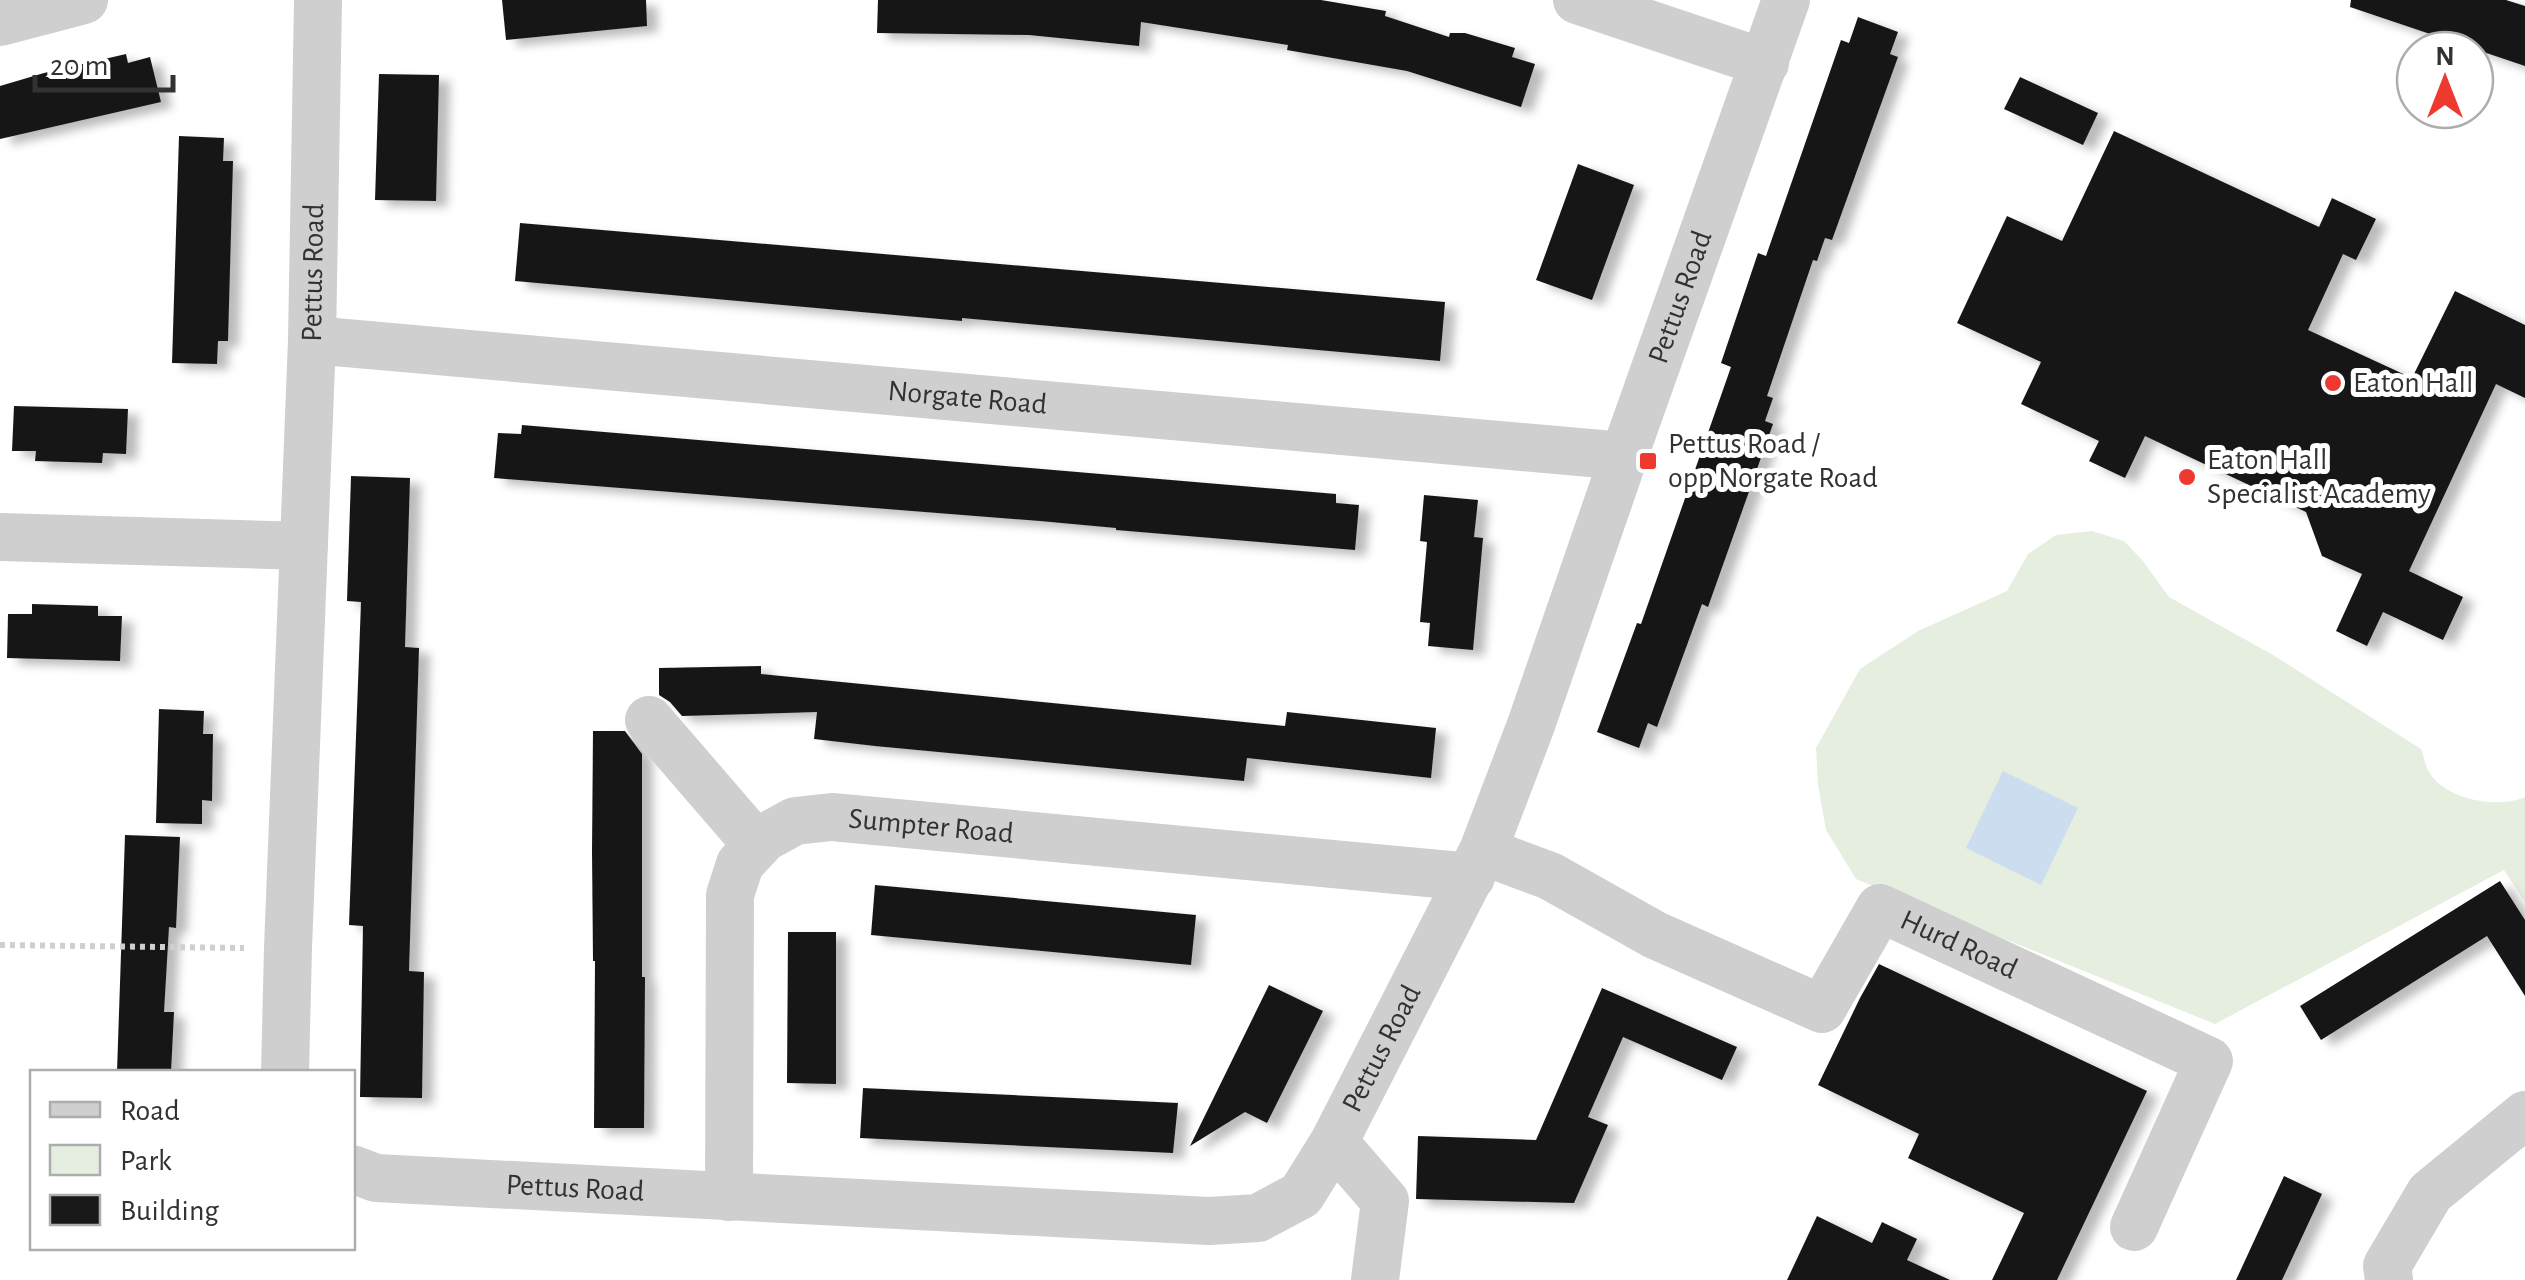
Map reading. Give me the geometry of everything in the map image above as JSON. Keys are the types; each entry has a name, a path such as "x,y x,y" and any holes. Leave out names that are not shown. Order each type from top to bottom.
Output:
{"street":[{"path":"0,22 84,0"},
{"name":"Pettus Road","path":"285,1070 312,340 318,0"},
{"path":"1577,0 1765,63"},
{"name":"Pettus Road","path":"355,1170 376,1178 1209,1221 1258,1218 1301,1195 1334,1142 1477,864 1531,725 1786,0"},
{"name":"Norgate Road","path":"312,340 1624,456"},
{"path":"0,537 304,546"},
{"path":"649,720 757,845"},
{"name":"Sumpter Road","path":"729,1197 730,894 740,864 764,838 795,821 832,817 1477,864"},
{"name":"Hurd Road","path":"1477,864 1550,876 1655,935 1822,1009 1880,908 2208,1061 2134,1227"},
{"path":"2389,1280 2387,1266 2430,1193 2525,1116"},
{"path":"1334,1142 1385,1201 1375,1280"}],"path":[{"path":"0,945 288,948"}],"green space":[{"path":"2092,531 2124,541 2169,597 2273,655 2421,749 2429,772 2447,789 2487,802 2525,797 2525,902 2504,870 2215,1024 1856,879 1826,830 1816,748 1860,669 1918,631 2007,591 2028,554 2056,535"}],"water":[{"path":"2003,771 2078,808 2041,885 1966,848"}],"building":[{"path":"502,0 646,0 647,26 506,40"},
{"path":"878,0 1321,0 1386,11 1385,16 1449,37 1450,33 1465,33 1515,48 1512,57 1535,64 1521,107 1407,71 1287,50 1288,45 1141,22 1139,46 1029,35 877,33"},
{"path":"2351,0 2506,0 2525,6 2525,66 2495,56 2495,30 2418,30 2350,7"},
{"path":"1858,17 1898,32 1890,54 1898,57 1832,240 1825,238 1817,261 1813,260 1767,396 1773,398 1765,421 1773,424 1708,607 1702,604 1657,727 1648,723 1639,748 1597,732 1637,623 1641,624 1731,367 1721,363 1758,253 1766,256 1841,40 1849,43"},
{"path":"126,54 128,63 150,57 161,102 0,139 0,86"},
{"path":"379,74 439,75 436,201 375,200"},
{"path":"2020,77 2098,113 2083,145 2004,109"},
{"name":"Eaton Hall","path":"2114,131 2319,227 2332,198 2376,219 2356,260 2343,254 2308,330 2412,378 2455,291 2525,325 2525,398 2496,384 2409,571 2463,597 2443,640 2383,612 2367,646 2336,631 2362,574 2322,556 2306,512 2145,436 2125,478 2089,461 2099,441 2021,404 2041,362 1957,323 2007,216 2062,241"},
{"path":"179,136 224,138 223,161 233,161 228,341 218,341 217,364 172,363"},
{"path":"1578,164 1634,185 1592,300 1536,280"},
{"path":"520,223 1445,302 1440,361 515,281"},
{"path":"14,406 128,409 126,454 103,453 102,463 35,461 36,451 12,451"},
{"path":"522,425 1336,494 1336,503 1359,505 1355,550 494,478 498,433 521,434"},
{"path":"351,476 410,478 405,647 419,648 409,971 424,972 422,1098 360,1097 363,926 349,925 361,602 347,601"},
{"path":"1424,495 1478,500 1474,537 1483,538 1473,650 1428,646 1430,623 1420,622 1427,542 1420,541"},
{"path":"32,604 98,606 98,616 122,616 120,661 7,658 8,614 32,614"},
{"path":"761,666 761,674 1285,726 1287,712 1436,728 1431,778 1247,758 1244,781 875,746 814,739 817,712 682,716 659,695 659,668"},
{"path":"159,709 204,711 203,734 213,734 212,801 202,800 202,824 156,823"},
{"path":"593,731 625,731 642,754 644,1128 594,1128"},
{"path":"125,835 180,837 176,928 169,927 164,1012 174,1012 171,1070 117,1070"},
{"path":"2500,881 2525,920 2525,996 2487,936 2321,1040 2300,1006"},
{"path":"875,885 1196,915 1191,965 871,935"},
{"path":"788,932 836,932 836,1084 787,1083"},
{"path":"1879,964 2147,1091 2057,1280 1992,1280 2024,1213 1908,1158 1919,1134 1818,1085"},
{"path":"1269,985 1323,1011 1267,1123 1245,1112 1190,1146"},
{"path":"1602,988 1737,1047 1722,1080 1623,1037 1588,1117 1608,1125 1574,1203 1416,1199 1418,1136 1536,1140"},
{"path":"863,1088 1178,1103 1173,1153 860,1138"},
{"path":"2284,1176 2322,1194 2282,1280 2236,1280"},
{"path":"1817,1216 1872,1243 1882,1222 1917,1239 1907,1260 1950,1280 1787,1280"}],"place":[{"name":"Eaton Hall","path":"2333,383"},
{"name":"Pettus Road / opp Norgate Road","path":"1648,461"},
{"name":"Eaton Hall Specialist Academy","path":"2187,477"}]}
